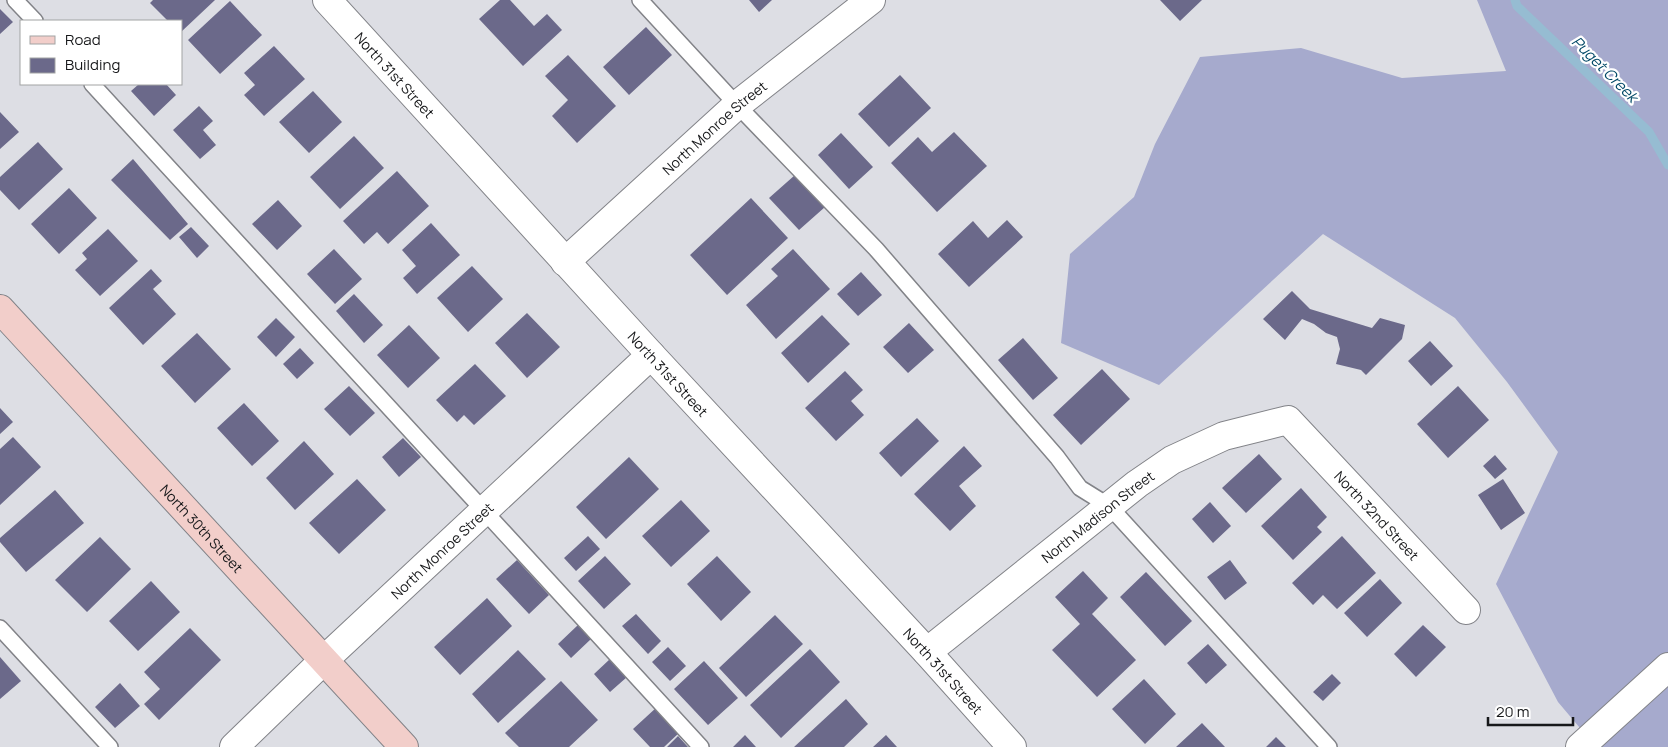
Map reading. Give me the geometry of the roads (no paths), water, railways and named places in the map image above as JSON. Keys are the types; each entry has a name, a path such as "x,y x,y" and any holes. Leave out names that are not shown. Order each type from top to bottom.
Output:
{"main road":[{"name":"North 30th Street","path":"0,309 404,747"}],"street":[{"name":"North 31st Street","path":"327,0 565,262 927,652 1012,747"},
{"name":"North Monroe Street","path":"565,262 737,105 871,0"},
{"name":"North Monroe Street","path":"234,747 324,660 651,355"},
{"name":"North Madison Street","path":"927,652 1137,484 1172,460 1224,436 1288,420"},
{"name":"North 32nd Street","path":"1288,420 1466,610"},
{"path":"1580,747 1668,667"}],"lane":[{"path":"15,0 34,20"},
{"path":"640,0 737,105 876,249 1051,450 1080,488 1109,506 1329,747"},
{"path":"93,85 701,747"},
{"path":"0,628 110,747"}],"waterway":[{"name":"Puget Creek","path":"1515,0 1517,6 1649,132 1668,165"}]}
